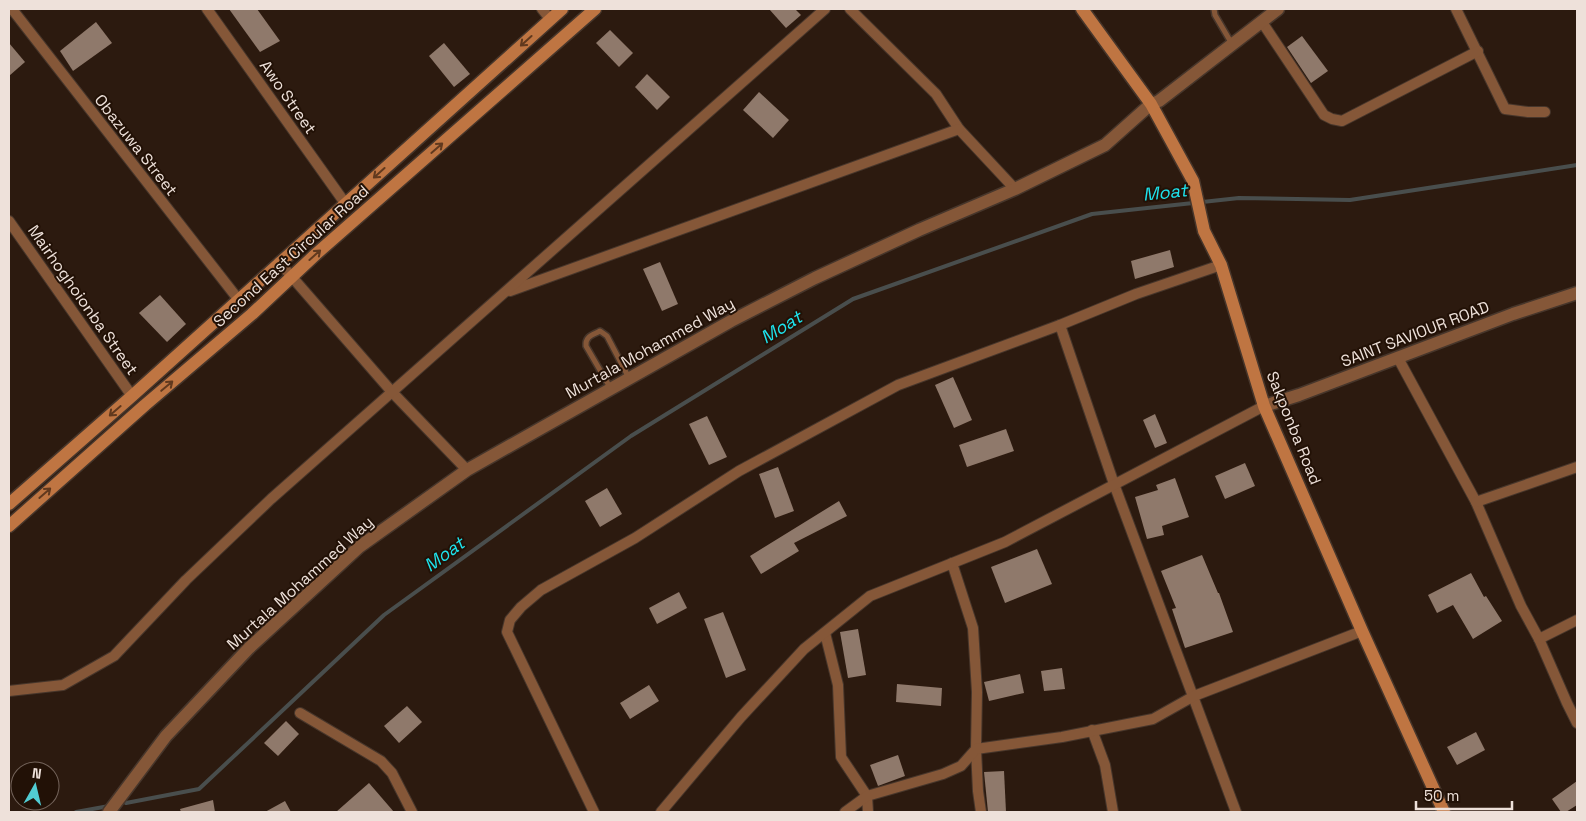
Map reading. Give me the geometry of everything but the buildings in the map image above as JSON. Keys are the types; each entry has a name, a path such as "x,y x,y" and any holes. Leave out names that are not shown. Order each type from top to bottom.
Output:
{"main road":[{"name":"Second East Circular Road","path":"9,504 345,204 546,14 562,9"},
{"name":"Second East Circular Road","path":"9,526 145,405 252,314 292,276 595,9"},
{"name":"Sakponba Road","path":"1082,9 1151,104 1193,181 1204,231 1221,265 1264,406 1362,631 1444,812"}],"street":[{"name":"Obazuwa Street","path":"12,9 238,299"},
{"name":"Awo Street","path":"207,9 345,204"},
{"path":"9,691 63,685 114,656 186,580 271,499 824,9"},
{"path":"850,9 936,94 959,129 1015,189"},
{"name":"Murtala Mohammed Way","path":"109,812 166,736 249,648 360,547 431,494 467,470 731,321 815,278 918,230 1015,189 1105,145 1151,104 1159,101 1278,9"},
{"path":"1456,9 1505,109 1545,112"},
{"path":"1262,22 1324,115 1332,120 1342,121 1478,51"},
{"path":"504,293 959,129"},
{"name":"Mairhoghoionba Street","path":"9,221 132,396"},
{"path":"279,262 392,392 467,470"},
{"path":"594,812 507,632 510,620 520,607 541,590 635,538 738,471 882,393 1136,294 1221,265"},
{"name":"SAINT SAVIOUR ROAD","path":"1264,406 1299,395 1514,314 1577,293"},
{"path":"1060,325 1114,484 1236,812"},
{"path":"1398,358 1476,502 1521,606 1539,639 1577,723"},
{"path":"661,812 741,717 804,649 870,596 1005,542 1264,406"},
{"path":"1476,502 1577,467"},
{"path":"952,563 973,628 977,692 976,749 981,812"},
{"path":"1539,639 1577,620"},
{"path":"845,812 868,796 943,774 961,766 976,749 1062,736 1153,719 1194,696 1362,631"},
{"path":"824,633 838,685 841,757 868,796 868,812"},
{"path":"300,713 381,761 392,773 412,812"},
{"path":"1092,730 1105,765 1113,812"}],"lane":[{"path":"1214,9 1215,15 1232,44"},
{"path":"611,389 586,346 585,341 587,338 600,332 607,336 629,378"}],"waterway":[{"name":"Moat","path":"126,803 199,789 384,615 631,436 853,299 1092,214 1239,198 1350,200 1577,165"},
{"name":"Moat","path":"76,812 109,806"}]}
